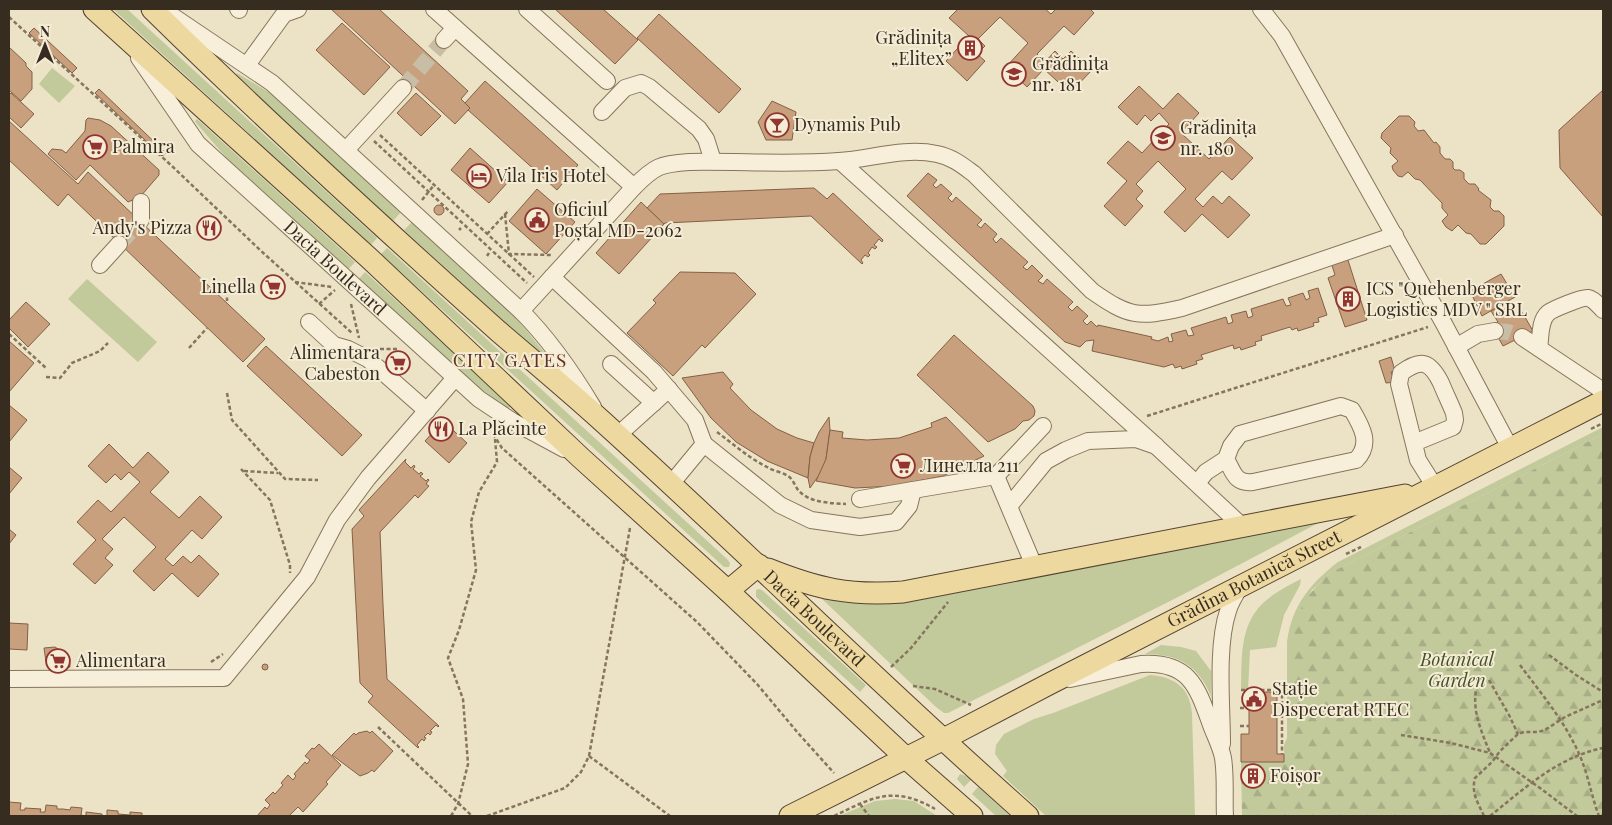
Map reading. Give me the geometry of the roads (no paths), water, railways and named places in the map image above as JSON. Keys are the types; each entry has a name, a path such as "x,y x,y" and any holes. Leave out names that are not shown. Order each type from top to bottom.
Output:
{"main road":[{"name":"Dacia Boulevard","path":"94,9 369,258 581,458 728,591 906,758 972,816"},
{"name":"Dacia Boulevard","path":"152,9 222,77 391,234 618,435 759,565 942,740 1028,816"},
{"name":"Grădina Botanică Street","path":"790,816 1603,401"},
{"path":"728,591 759,565 819,588 875,594 903,592 1036,568 1432,489"}],"street":[{"name":"Dacia Boulevard","path":"162,9 272,83 522,311 542,332 571,370 601,420"},
{"path":"247,65 284,14 298,9"},
{"path":"434,9 634,187"},
{"path":"527,9 607,81"},
{"path":"1261,9 1282,36 1395,235 1510,448"},
{"path":"444,40 455,28"},
{"name":"Dacia Boulevard","path":"124,38 198,144 478,399 512,422 581,458"},
{"path":"602,112 625,88 641,83 649,87 692,122 706,139 713,162"},
{"path":"346,150 403,88"},
{"path":"522,311 634,187 648,174 666,164 840,161 894,153 917,152 937,154 954,159 974,174 1092,291 1112,305 1138,314 1152,315 1182,308 1395,235"},
{"path":"840,161 1242,526"},
{"path":"141,202 142,220"},
{"path":"100,265 119,244"},
{"path":"544,286 654,372 695,420 704,444 780,505 811,520 860,528 896,522 909,506 913,490"},
{"path":"1539,348 1542,323 1548,314 1581,298 1592,300 1603,310"},
{"path":"309,322 334,345 348,349 368,359 427,411"},
{"path":"1456,347 1478,334 1495,331"},
{"path":"1522,337 1603,391"},
{"path":"1414,443 1452,426 1455,420 1454,413 1435,372 1429,365 1421,363 1410,366 1401,373 1399,384 1418,460 1432,489"},
{"path":"611,364 654,402"},
{"path":"9,679 224,678 307,577 337,520 368,478 455,378"},
{"path":"618,435 669,389"},
{"path":"1197,484 1206,472 1226,459 1231,446 1240,434 1341,406 1352,410 1359,422 1365,444 1363,453 1356,460 1245,483 1237,480 1226,459"},
{"path":"860,499 996,476 1043,426"},
{"path":"1010,505 1046,461 1088,441 1136,439 1156,446"},
{"path":"670,484 704,444"},
{"path":"996,476 1036,568"},
{"path":"1224,816 1222,646 1228,611 1240,587"},
{"path":"1051,682 1141,664 1165,664 1185,674 1192,682 1200,695 1223,758"}],"tunnel":[{"path":"403,88 444,40"},
{"path":"119,244 141,220"},
{"path":"1495,331 1508,332 1522,337"}],"place":[{"name":"Grădinița „Elitex”","path":"970,48"},
{"name":"Grădinița nr. 181","path":"1014,74"},
{"name":"Dynamis Pub","path":"777,125"},
{"name":"Grădinița nr. 180","path":"1163,138"},
{"name":"Palmira","path":"95,147"},
{"name":"Vila Iris Hotel","path":"479,176"},
{"name":"Oficiul Poștal MD-2062","path":"537,220"},
{"name":"Andy's Pizza","path":"209,228"},
{"name":"Linella","path":"273,287"},
{"name":"ICS \"Quehenberger Logistics MDV \" SRL","path":"1348,299"},
{"name":"Alimentara Cabeston","path":"398,363"},
{"name":"La Plăcinte","path":"441,429"},
{"name":"Линелла 211","path":"903,466"},
{"name":"Alimentara","path":"58,661"},
{"name":"Stație Dispecerat RTEC","path":"1254,699"},
{"name":"Foișor","path":"1253,776"}],"district":[{"name":"CITY GATES","path":"510,360"}],"park label":[{"name":"Botanical Garden","path":"1457,670"}]}
